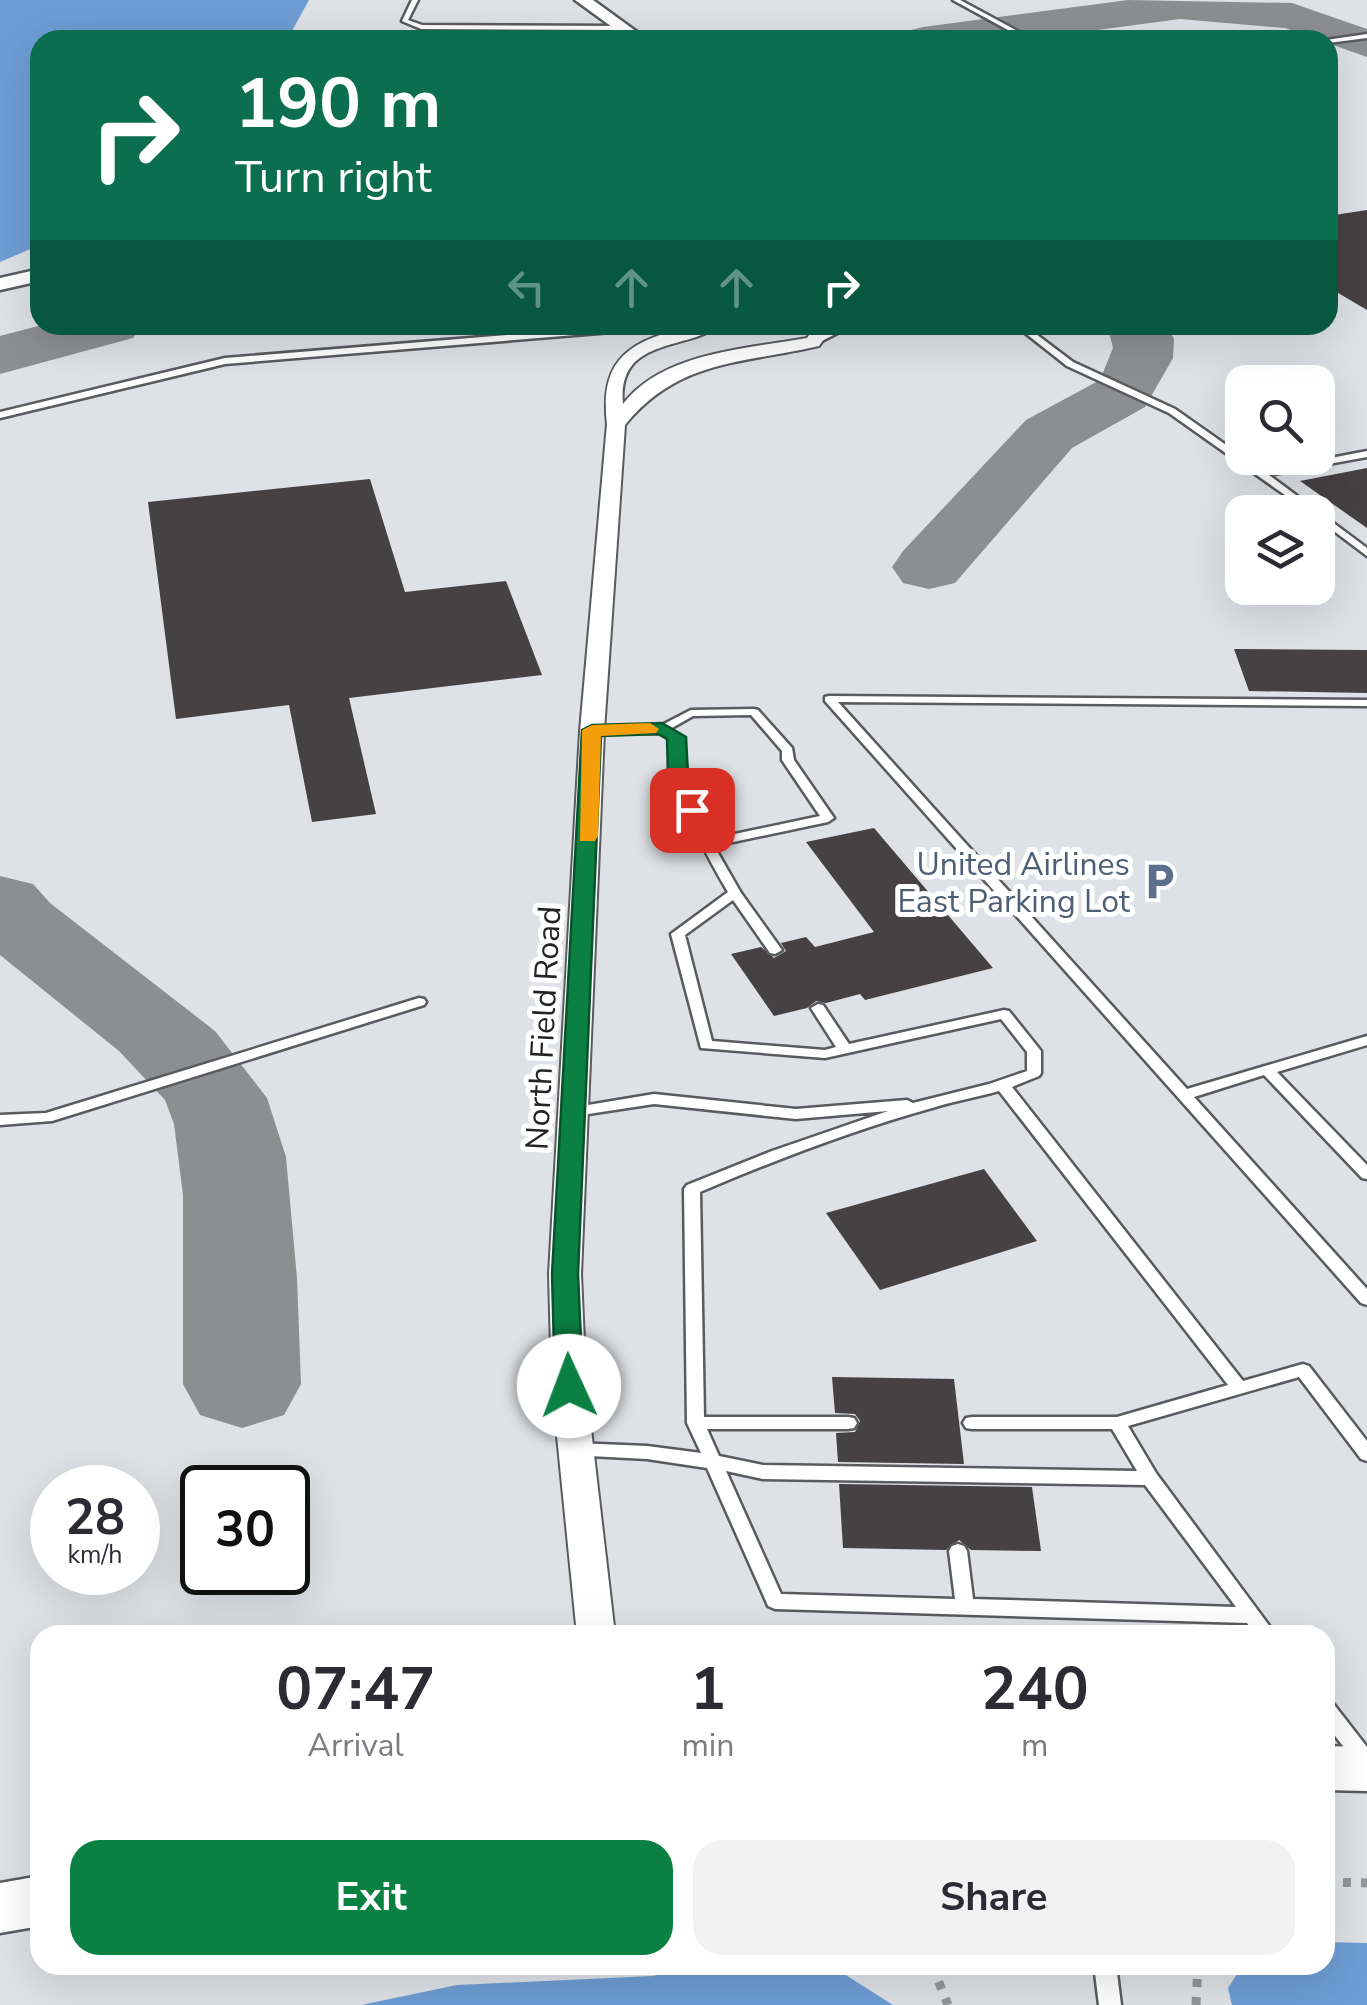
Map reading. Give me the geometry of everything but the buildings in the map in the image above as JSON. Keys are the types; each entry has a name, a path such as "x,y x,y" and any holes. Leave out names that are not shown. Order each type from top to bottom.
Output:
{"street":[{"path":"582,0 625,30"},
{"path":"0,284 30,277"},
{"name":"North Field Road","path":"595,1625 576,1450 565,1274 592,730 616,424 614,384 624,363 647,347 683,335"},
{"path":"616,424 641,394 700,365 807,335"},
{"path":"1335,1767 1367,1765"},
{"path":"0,1908 30,1903"}],"lane":[{"path":"414,0 406,21 412,26 619,26"},
{"path":"956,0 1012,30"},
{"path":"1338,40 1367,36"},
{"path":"0,414 224,361 555,335"},
{"path":"1032,335 1070,364 1172,411 1225,449"},
{"path":"1335,460 1367,454"},
{"path":"1262,475 1290,495"},
{"path":"1335,529 1367,553"},
{"path":"1367,703 830,699 1367,1300"},
{"path":"592,730 662,728 692,713 754,712 788,750 788,760 828,818 706,844"},
{"path":"662,728 676,737 678,776 706,844 775,950"},
{"path":"735,893 678,934 706,1045 825,1054 1004,1014 1034,1051 1034,1073 1004,1087 928,1104 766,1158 692,1189 696,1423 776,1600 1251,1615"},
{"path":"0,1120 48,1118 419,1002"},
{"path":"818,1008 846,1051"},
{"path":"1184,1096 1367,1040"},
{"path":"1267,1070 1367,1174"},
{"path":"1004,1087 1239,1386"},
{"path":"574,1111 654,1100 796,1114 928,1104"},
{"path":"972,1423 1117,1423 1303,1370 1367,1454"},
{"path":"696,1423 848,1423"},
{"path":"1117,1423 1150,1478 1259,1625"},
{"path":"576,1450 616,1449 710,1460 763,1472 947,1481 1150,1478"},
{"path":"958,1551 966,1606"},
{"path":"1335,1722 1367,1765"},
{"path":"1106,1975 1110,2005"}],"path":[{"path":"1335,1882 1367,1883"},
{"path":"936,1975 948,2005"},
{"path":"1196,2005 1198,1975"}],"water":[{"path":"0,0 309,0 292,30 30,30 30,249 0,262"},
{"path":"1335,1942 1367,1943 1367,2005 1232,2005 1228,1988 1236,1975 1335,1975"},
{"path":"846,1975 893,2005 361,2005 457,1985 652,1976"}],"taxiway":[{"path":"1180,6 1225,0"},
{"path":"1157,4 1180,6"},
{"path":"998,30 1180,6"},
{"path":"1180,6 1292,16 1330,30"},
{"path":"1338,33 1367,44"},
{"path":"0,355 75,335"},
{"path":"929,567 1049,434 1123,394 1140,363 1141,335"},
{"path":"0,904 17,923 180,1053 216,1098 226,1124 237,1195 242,1384"}],"slow traffic":[{"path":"588,836 592,730 650,729"}],"place":[{"name":"United Airlines East Parking Lot","path":"1160,882"}],"route":[{"path":"569,1386 565,1274 592,730 662,728 676,737 678,776 692,810"}]}
